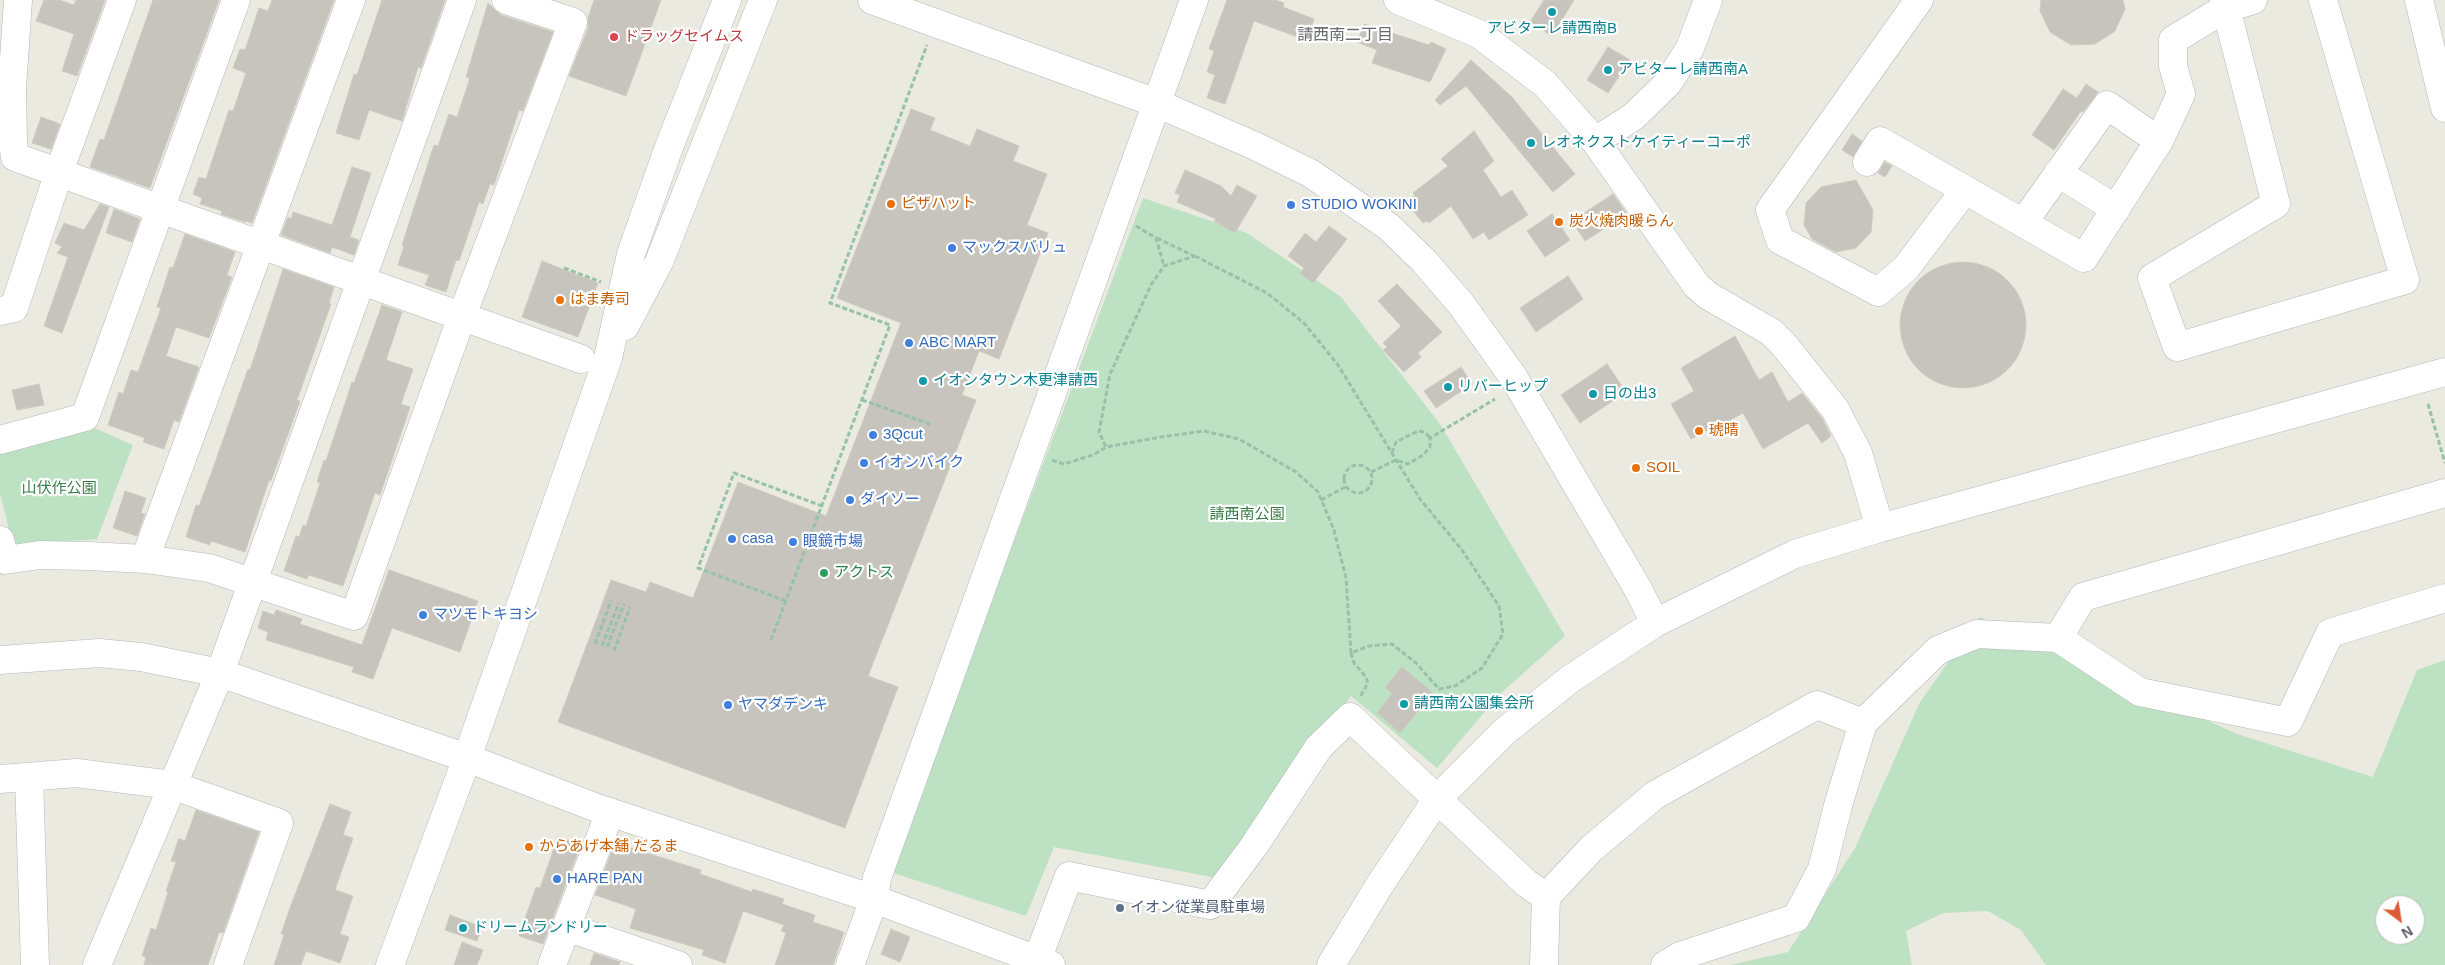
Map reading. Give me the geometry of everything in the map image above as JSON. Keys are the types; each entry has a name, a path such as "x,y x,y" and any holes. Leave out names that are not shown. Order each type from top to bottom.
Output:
{"street":[{"path":"18,0 6,89 15,157 581,359"},
{"path":"0,311 14,308 59,172 122,0"},
{"path":"0,440 85,417 236,0"},
{"path":"145,559 259,244 351,0"},
{"path":"97,965 220,673 462,0"},
{"path":"0,540 5,560 40,555 145,559 209,568 354,616 462,316 577,11 506,0"},
{"path":"390,965 467,758 608,358 631,254 669,147 727,0"},
{"path":"608,358 659,262 762,0"},
{"path":"872,0 1156,103 1253,145 1310,173 1389,228 1424,261 1461,304 1514,378 1638,589 1655,623"},
{"path":"850,965 874,899 878,878 1033,452 1114,219 1194,0"},
{"path":"1398,0 1430,6 1480,34 1545,84 1595,140 1696,286 1707,295 1770,332 1784,345 1835,409 1858,453 1880,528"},
{"path":"1595,140 1633,116 1668,83 1690,48 1708,0"},
{"path":"1919,0 1770,210 1780,240 1878,292 1906,268 1965,190"},
{"path":"1867,162 1880,141 2084,258 2158,141 2180,94 2173,66 2173,40 2225,4 2253,0"},
{"path":"2225,4 2276,204 2152,278 2177,347 2406,280 2322,0"},
{"path":"2419,0 2440,75 2445,108"},
{"path":"2023,223 2107,104 2158,141"},
{"path":"2058,174 2116,209"},
{"path":"1331,965 1379,886 1437,799 1512,725 1569,680 1655,623 1795,554 1880,528 2445,372"},
{"path":"2058,638 2083,597 2445,493"},
{"path":"1665,965 1680,956 1796,918 1822,869 1839,802 1863,723 1938,650 1977,634 2058,638 2140,692 2288,722 2330,633 2445,598"},
{"path":"0,660 99,653 141,656 220,673 467,758 610,812 874,899 1044,962 1070,876 1210,906 1254,846 1319,747 1350,717 1526,883 1546,897"},
{"path":"1544,965 1546,897 1591,849 1654,795 1817,705 1863,723"},
{"path":"0,779 29,778 77,772 172,785 279,823 228,965"},
{"path":"29,778 35,965"},
{"path":"552,965 610,812"},
{"path":"566,927 677,965"}],"path":[{"path":"771,640 890,325 830,303 928,43"},
{"path":"1114,219 1133,224 1156,238 1266,293 1304,324 1338,365 1420,499 1462,550 1499,606 1503,634 1482,668 1455,686 1440,689 1416,663 1392,644 1369,646 1350,653"},
{"path":"1156,238 1164,266"},
{"path":"1106,447 1099,432 1110,374 1151,285 1164,266 1194,256"},
{"path":"564,268 590,277"},
{"path":"1430,438 1495,399"},
{"path":"862,400 930,424"},
{"path":"2428,404 2445,463"},
{"path":"1033,452 1064,464 1093,456 1106,447 1161,436 1204,431 1239,439 1296,472 1318,492 1334,530 1346,578 1350,653 1354,663 1366,677 1368,683 1350,717"},
{"path":"1371,472 1396,460 1408,464 1423,455 1430,446 1430,438 1425,432 1418,431 1396,442 1392,454"},
{"path":"1360,464 1371,472 1371,484 1362,493 1350,491 1345,487 1344,474 1354,465 1360,464"},
{"path":"786,601 698,568 734,473 822,506"},
{"path":"1321,500 1345,487"},
{"path":"595,644 611,601"},
{"path":"602,646 619,603"},
{"path":"607,647 624,604"},
{"path":"614,650 630,607"}],"green space":[{"name":"請西南公園","path":"1143,198 1247,233 1341,297 1440,424 1565,636 1500,694 1437,768 1351,696 1284,784 1222,879 1054,847 1026,916 890,872"},
{"name":"山伏作公園","path":"92,427 133,445 97,539 13,545 0,493 0,450"},
{"path":"1980,617 2237,734 2373,777 2417,670 2445,660 2445,965 2046,965 2021,930 1988,911 1943,913 1906,931 1912,965 1730,965 1788,952 1855,848 1920,702"}],"building":[{"path":"44,0 59,0 74,5 76,0 105,0 77,76 62,71 74,34 36,21"},
{"path":"153,0 219,0 150,188 90,167 100,139 104,140"},
{"path":"272,0 334,0 252,223 221,214 222,211 200,204 202,198 193,194 199,177 206,179 229,110 233,111 246,73 233,68 240,49 245,50 259,8 268,11"},
{"path":"382,0 445,0 421,68 418,67 402,121 369,110 359,140 336,133 354,74 357,75"},
{"name":"ドラッグセイムス","path":"594,0 661,0 626,96 569,76 588,28 588,18"},
{"path":"1227,0 1275,0 1284,3 1283,7 1314,19 1306,40 1254,21 1225,104 1207,98 1215,75 1207,72 1214,51 1209,49"},
{"name":"アビターレ請西南B","path":"1544,0 1574,0 1552,36 1530,22"},
{"path":"2041,0 2123,0 2125,9 2115,31 2095,44 2071,45 2050,32 2040,11"},
{"path":"488,3 501,15 553,32 523,111 519,110 494,185 490,184 483,204 479,202 459,261 456,260 446,292 425,285 429,275 398,265 404,246 402,245 434,145 438,146 449,114 457,117 470,78 466,77"},
{"path":"1364,24 1429,45 1431,42 1446,49 1430,82 1372,63 1377,50 1357,42"},
{"name":"アビターレ請西南A","path":"1608,47 1630,60 1608,93 1587,80"},
{"name":"レオネクストケイティーコーポ","path":"1471,60 1511,96 1575,174 1553,192 1466,86 1440,105 1435,100"},
{"path":"2086,84 2098,92 2083,112 2081,111 2054,150 2032,135 2063,89 2077,98"},
{"name":"イオンタウン木更津請西","path":"911,109 935,118 930,130 970,146 977,129 1019,146 1013,161 1047,174 1027,225 1048,233 999,359 979,351 962,395 976,400 868,676 898,687 845,828 558,722 611,580 646,592 650,582 693,598 738,482 826,516 901,323 837,298"},
{"path":"41,117 60,124 51,149 32,143"},
{"path":"1474,131 1494,161 1483,170 1501,197 1512,190 1528,215 1489,240 1484,232 1473,239 1451,206 1429,223 1427,221 1423,223 1406,202 1415,195 1413,193 1448,166 1441,159"},
{"path":"1852,134 1862,141 1853,157 1842,150"},
{"path":"1885,162 1892,166 1885,177 1878,173"},
{"path":"352,167 371,173 350,237 359,240 354,255 332,247 330,253 281,235 288,217 291,219 293,212 332,225"},
{"path":"1185,170 1221,186 1231,196 1237,185 1257,196 1235,233 1214,221 1216,219 1177,202 1180,195 1175,193"},
{"path":"1856,180 1873,210 1871,232 1856,248 1836,252 1812,239 1804,225 1806,203 1821,187"},
{"path":"1613,194 1627,214 1585,241 1572,221"},
{"path":"100,204 109,207 62,333 44,326 68,257 57,253 62,247 55,243 64,223 84,230"},
{"path":"114,209 140,219 132,242 106,233"},
{"path":"1552,214 1570,240 1545,257 1527,231"},
{"path":"1329,226 1347,239 1313,283 1300,273 1304,268 1288,256 1305,233 1316,242"},
{"path":"185,234 235,252 227,275 232,277 209,338 176,327 166,356 199,367 179,422 174,420 164,449 143,442 145,438 108,425 119,392 123,394 131,370 138,372 161,308 157,307 170,267 173,268"},
{"name":"はま寿司","path":"542,261 598,283 578,337 522,317"},
{"path":"1963,262 1987,267 2007,281 2021,301 2026,325 2021,349 2007,369 1987,383 1963,388 1939,383 1919,369 1905,349 1900,325 1905,301 1919,281 1939,267"},
{"path":"283,269 334,287 329,303 331,304 297,400 300,401 271,481 269,480 245,552 211,541 210,545 186,537 196,505 199,506 248,369 250,370"},
{"path":"1568,276 1583,299 1536,332 1520,308"},
{"path":"1397,284 1442,332 1418,353 1421,357 1404,372 1383,350 1387,347 1383,343 1401,326 1378,301"},
{"path":"382,305 402,312 386,360 413,369 401,404 410,407 380,495 375,493 343,586 309,575 307,579 284,571 296,536 299,537 303,525 306,526 320,483 317,482 324,460 326,461 352,382 354,383"},
{"path":"1735,336 1759,380 1772,372 1788,402 1802,393 1822,418 1831,436 1822,443 1808,423 1763,449 1743,413 1691,439 1671,404 1694,391 1681,368"},
{"name":"日の出3","path":"1607,364 1626,392 1580,423 1561,395"},
{"name":"リバーヒップ","path":"1461,367 1472,384 1436,408 1424,391"},
{"path":"39,384 44,405 17,410 12,390"},
{"path":"125,491 146,498 141,513 145,514 137,536 113,528"},
{"name":"マツモトキヨシ","path":"389,570 478,601 460,652 392,628 373,679 352,672 354,667 266,640 268,632 258,628 263,611 274,615 276,610 302,619 300,624 362,645"},
{"name":"請西南公園集会所","path":"1402,667 1433,693 1400,733 1377,713 1392,694 1385,687"},
{"path":"330,804 351,812 343,835 353,838 335,890 353,896 340,934 349,937 340,963 306,951 301,965 274,965 284,935 281,934 291,905"},
{"path":"196,810 259,832 223,933 219,932 208,965 144,965 146,957 142,956 151,928 156,930 176,862 171,861 179,838 185,841"},
{"path":"558,837 581,844 543,944 519,936 536,887 540,888"},
{"path":"615,843 701,870 700,874 752,892 753,889 784,899 782,904 815,915 813,922 844,932 833,965 775,965 786,933 781,931 784,925 743,911 725,963 702,955 704,950 630,928 636,909 595,895"},
{"name":"ドリームランドリー","path":"450,915 482,927 477,941 445,930"},
{"path":"891,929 910,937 900,962 881,954"},
{"path":"462,942 483,950 477,965 454,965"},
{"path":"594,953 620,962 619,965 590,965"}],"place":[{"name":"アビターレ請西南B","path":"1552,12"},
{"name":"ドラッグセイムス","path":"614,37"},
{"name":"アビターレ請西南A","path":"1608,70"},
{"name":"レオネクストケイティーコーポ","path":"1531,143"},
{"name":"ピザハット","path":"891,204"},
{"name":"STUDIO WOKINI","path":"1291,205"},
{"name":"炭火焼肉暖らん","path":"1559,222"},
{"name":"マックスバリュ","path":"952,248"},
{"name":"はま寿司","path":"560,300"},
{"name":"ABC MART","path":"909,343"},
{"name":"イオンタウン木更津請西","path":"923,381"},
{"name":"リバーヒップ","path":"1448,387"},
{"name":"日の出3","path":"1593,394"},
{"name":"琥晴","path":"1699,431"},
{"name":"3Qcut","path":"873,435"},
{"name":"イオンバイク","path":"864,463"},
{"name":"SOIL","path":"1636,468"},
{"name":"ダイソー","path":"850,500"},
{"name":"casa","path":"732,539"},
{"name":"眼鏡市場","path":"793,542"},
{"name":"アクトス","path":"824,573"},
{"name":"マツモトキヨシ","path":"423,615"},
{"name":"請西南公園集会所","path":"1404,704"},
{"name":"ヤマダデンキ","path":"728,705"},
{"name":"からあげ本舗 だるま","path":"529,847"},
{"name":"HARE PAN","path":"557,879"},
{"name":"イオン従業員駐車場","path":"1120,908"},
{"name":"ドリームランドリー","path":"463,928"}],"district":[{"name":"請西南二丁目","path":"1345,36"}]}
